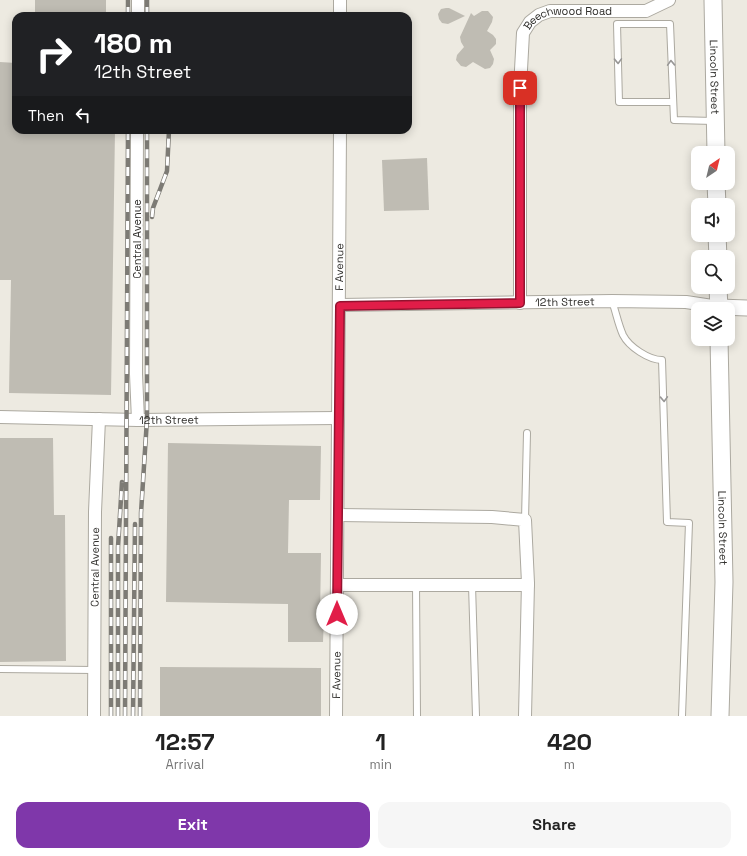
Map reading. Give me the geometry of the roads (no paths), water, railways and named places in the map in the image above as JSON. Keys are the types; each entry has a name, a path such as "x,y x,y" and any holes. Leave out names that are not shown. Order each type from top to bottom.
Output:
{"main road":[{"name":"Lincoln Street","path":"713,0 716,146"},
{"name":"Lincoln Street","path":"719,346 724,582 720,716"}],"street":[{"path":"138,0 138,12"},
{"path":"340,0 340,12"},
{"name":"Beechwood Road","path":"520,303 520,82 522,33 530,22 539,15 550,11 646,11 668,0"},
{"name":"Central Avenue","path":"137,134 136,374 138,420"},
{"name":"F Avenue","path":"336,716 340,134"},
{"name":"12th Street","path":"340,306 612,301 691,303"},
{"path":"735,308 747,308"},
{"name":"12th Street","path":"0,416 138,420 338,418"},
{"name":"Central Avenue","path":"94,716 95,512 100,419"},
{"path":"338,515 492,517 525,520 528,585 526,716"},
{"path":"337,585 528,585"}],"lane":[{"path":"673,102 619,102 617,24 670,24 674,120 716,121"},
{"path":"612,301 624,336 637,350 654,360 662,360 667,522 689,523 682,716"},
{"path":"525,520 527,433"},
{"path":"416,584 417,716"},
{"path":"472,585 476,716"},
{"path":"0,669 94,670"}],"railway":[{"path":"128,0 128,12"},
{"path":"147,0 147,12"},
{"path":"125,716 128,134"},
{"path":"140,716 141,513 147,419 147,134"},
{"path":"152,217 153,208 167,171 169,134"},
{"path":"118,716 118,547 122,482"},
{"path":"133,716 135,524"},
{"path":"111,538 111,716"}]}
